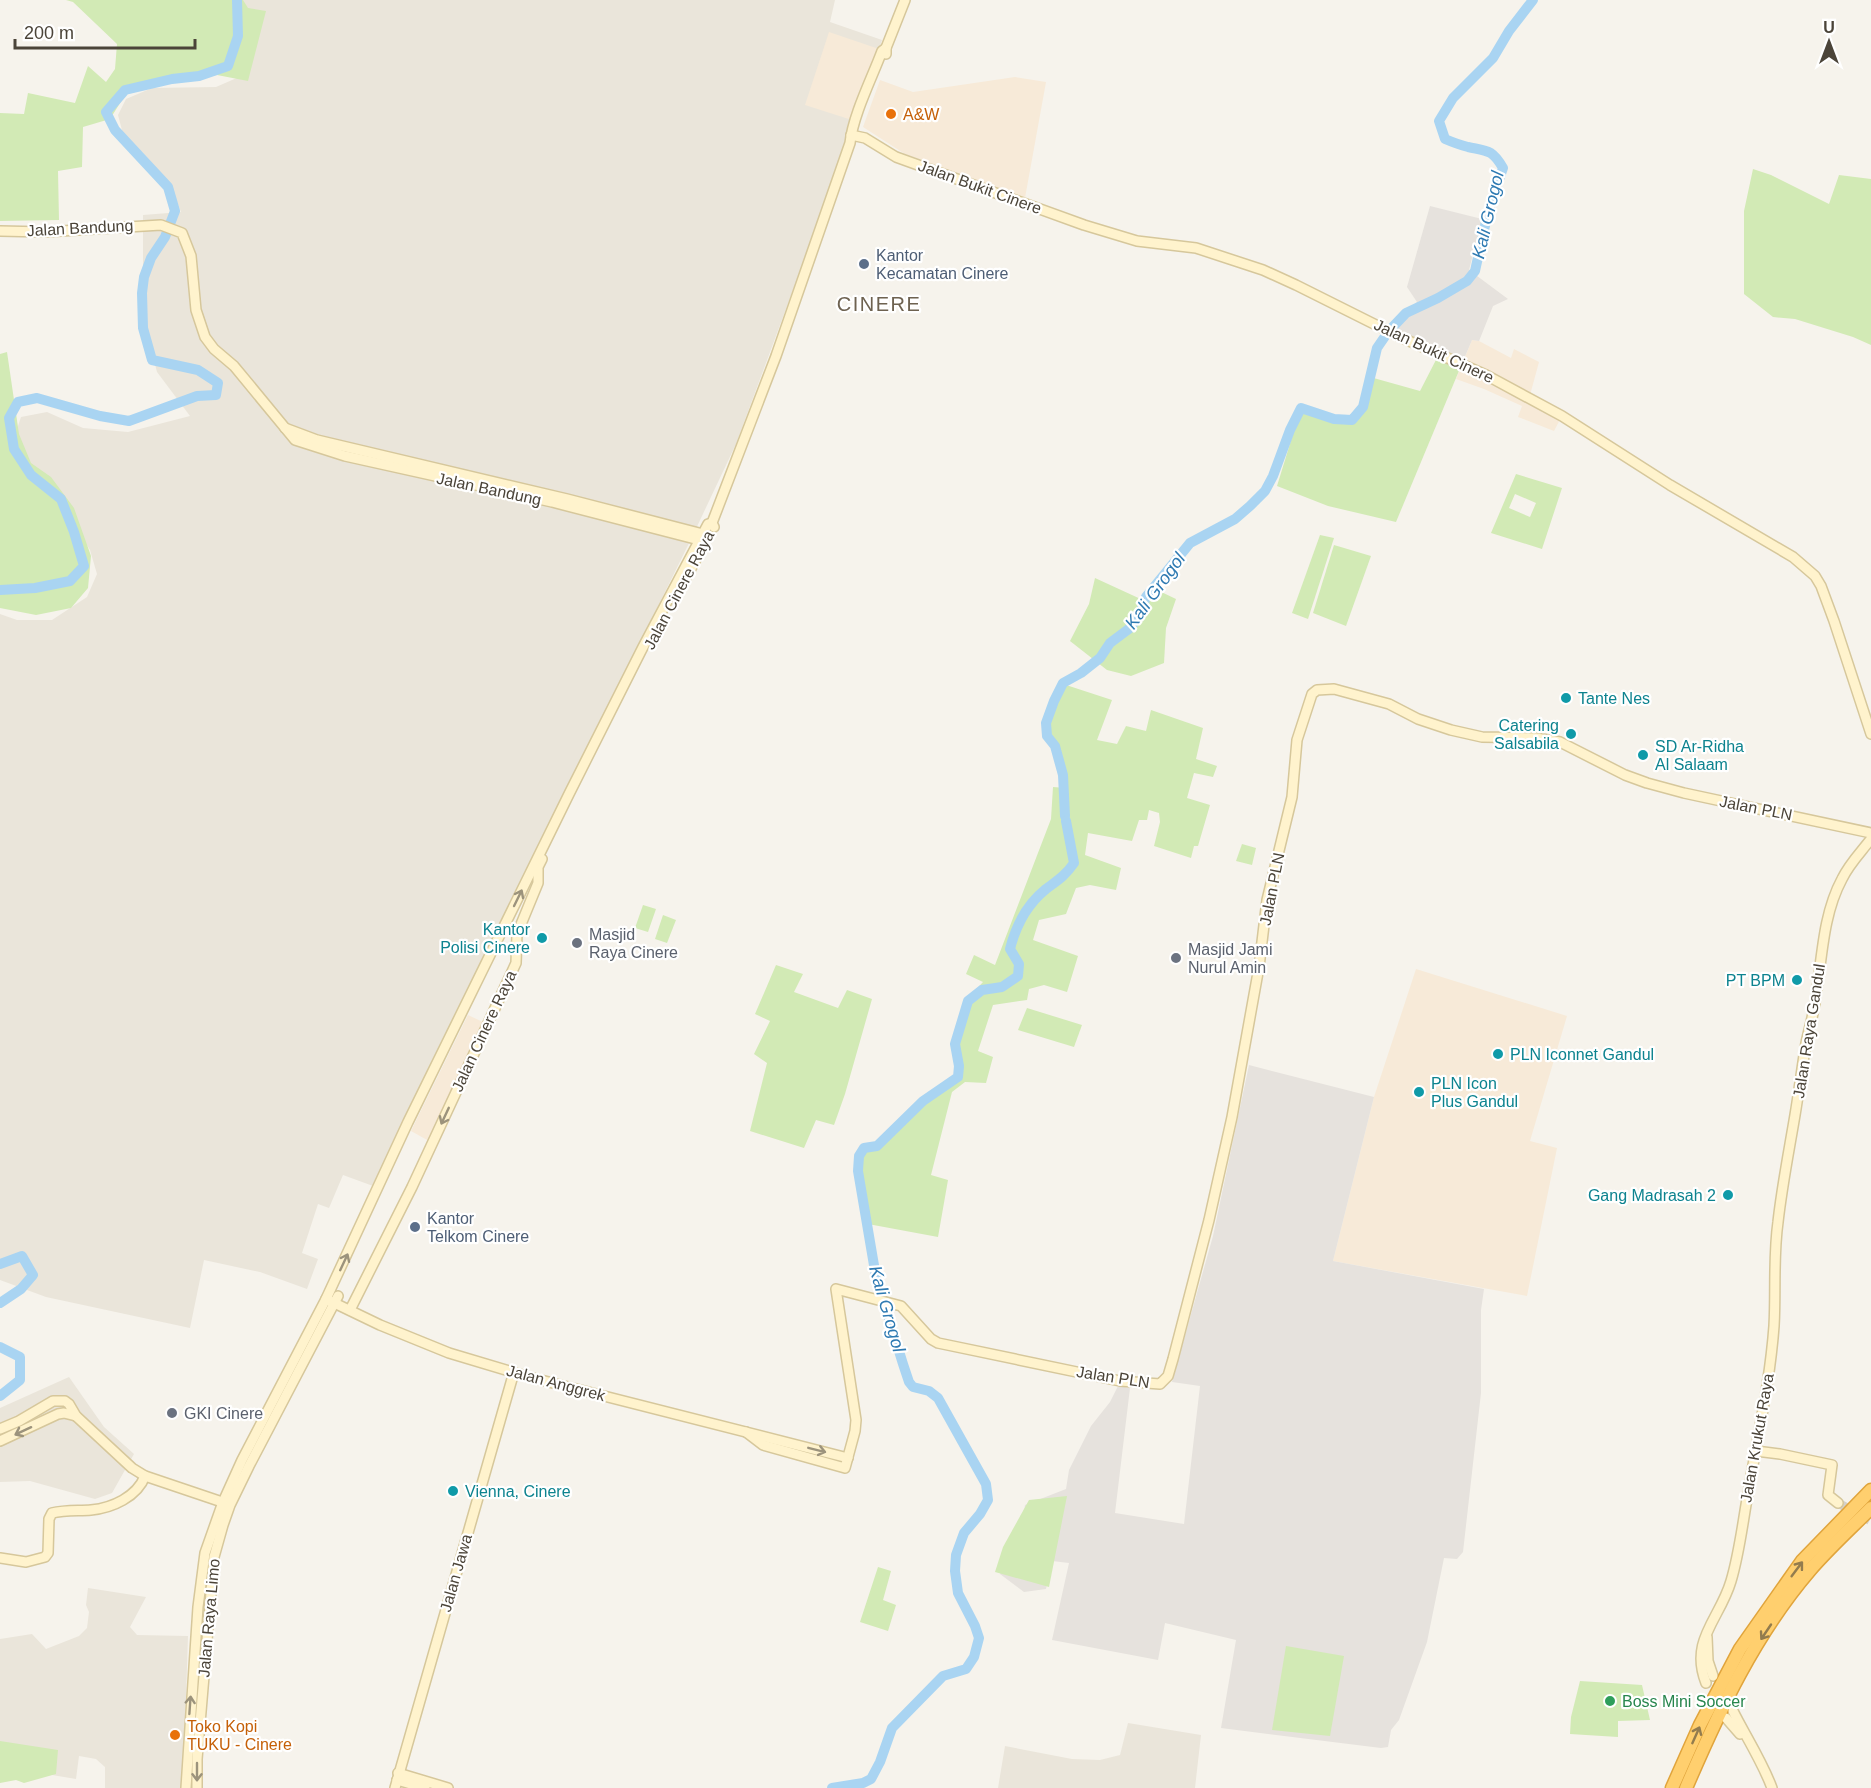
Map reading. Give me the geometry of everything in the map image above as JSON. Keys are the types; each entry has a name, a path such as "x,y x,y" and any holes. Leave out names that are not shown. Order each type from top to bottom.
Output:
{"highway":[{"path":"1672,1788 1721,1682 1745,1640 1802,1561 1871,1490"},
{"path":"1686,1788 1711,1729 1754,1649 1810,1571 1871,1508"}],"street":[{"name":"Jalan Cinere Raya","path":"352,1307 412,1187 516,963 517,934 538,883 538,867 648,649 714,526 712,523 776,356 905,0"},
{"name":"Jalan Bukit Cinere","path":"856,135 896,157 1084,225 1137,241 1196,248 1253,266 1400,337 1486,375 1562,416 1670,485 1793,557 1815,576 1821,586 1871,734"},
{"name":"Jalan Bandung","path":"0,231 45,232 161,225 180,232 191,256 196,310 205,337 214,349 234,366 295,440 345,456 701,537"},
{"name":"Jalan Cinere Raya","path":"332,1297 361,1226 362,1218 569,794 701,537 708,524 712,523"},
{"name":"Jalan PLN","path":"846,1463 856,1420 836,1289 902,1306 931,1339 938,1343 1120,1381 1160,1384 1165,1380 1173,1359 1214,1198 1240,1079 1259,968 1267,900 1292,797 1297,740 1312,694 1317,690 1334,689 1389,704 1418,719 1482,737 1536,738 1560,742 1625,775 1684,794 1871,833"},
{"name":"Jalan Raya Gandul","path":"1777,1234 1783,1175 1834,897 1847,870 1871,839"},
{"name":"Jalan Cinere Raya","path":"361,1226 367,1220 504,939"},
{"name":"Jalan Krukut Raya","path":"1710,1679 1707,1635 1730,1584 1739,1547 1772,1353 1777,1234"},
{"name":"Jalan Anggrek","path":"332,1297 370,1319 449,1353 746,1432 764,1445 846,1463"},
{"name":"Jalan Raya Limo","path":"186,1788 198,1607 205,1553 227,1504 249,1466 332,1297"},
{"name":"Jalan Jawa","path":"396,1780 514,1372"},
{"path":"0,1429 19,1421 53,1401 63,1400 69,1404 76,1416 132,1468 145,1476 227,1504"},
{"path":"0,1441 62,1413 76,1416"},
{"path":"1755,1451 1832,1465 1828,1495 1838,1503"},
{"path":"0,1558 31,1562 45,1557 48,1553 49,1519 52,1513 95,1509 114,1504 136,1492 145,1476"},
{"name":"Jalan Raya Limo","path":"197,1788 197,1759 213,1557 227,1504"},
{"path":"1730,1715 1763,1766 1772,1788"},
{"path":"396,1780 425,1788"},
{"path":"396,1780 448,1788"}],"shaded area":[{"path":"238,0 835,0 830,22 882,40 736,444 373,1186 343,1175 329,1208 318,1204 302,1253 318,1259 307,1289 260,1272 204,1260 190,1328 46,1297 0,1280 0,614 17,620 52,620 87,597 97,574 90,550 51,487 23,456 16,432 21,417 47,412 83,428 128,432 190,416 157,372 143,318 143,215 181,212 170,184 123,134 118,115 126,99 152,88 216,87 239,77"},
{"path":"829,32 879,49 855,121 805,105"},
{"path":"1015,77 1046,82 1025,198 905,154 863,127 880,80 913,92"},
{"path":"1430,206 1482,219 1469,270 1508,299 1493,306 1479,341 1472,340 1461,366 1392,331 1398,318 1417,302 1407,287"},
{"path":"1472,340 1479,341 1511,358 1514,349 1539,362 1530,395 1563,414 1554,431 1518,417 1522,406 1456,379"},
{"path":"1416,969 1567,1016 1530,1141 1557,1148 1527,1296 1333,1261 1374,1097"},
{"path":"468,1015 485,1023 429,1141 411,1131"},
{"path":"1249,1065 1374,1097 1333,1261 1484,1289 1481,1310 1481,1393 1463,1552 1457,1559 1444,1558 1427,1642 1399,1720 1391,1730 1388,1747 1221,1728 1236,1640 1165,1623 1158,1660 1052,1640 1069,1563 1052,1561 1046,1589 1024,1592 1000,1574 1023,1520 1025,1505 1066,1489 1069,1470 1091,1426 1110,1402 1118,1386 1130,1388 1115,1513 1184,1524 1200,1386 1172,1382 1213,1236"},
{"path":"69,1377 104,1427 134,1454 112,1493 95,1499 30,1481 0,1482 0,1408"},
{"path":"88,1588 146,1597 130,1627 137,1635 188,1636 183,1788 105,1788 105,1767 96,1759 79,1756 76,1779 52,1775 54,1752 0,1742 0,1639 32,1634 46,1649 79,1636 87,1628"},
{"path":"1128,1723 1201,1735 1195,1788 998,1788 1005,1746 1072,1759 1100,1760 1120,1755"}],"green space":[{"path":"66,0 243,0 248,8 266,11 248,81 217,75 170,80 127,92 110,119 83,127 82,167 58,171 59,220 0,221 0,113 24,114 28,93 75,103 88,66 106,82 115,69 117,44 73,2"},
{"path":"1753,169 1771,175 1829,204 1839,175 1871,179 1871,345 1795,319 1773,317 1744,294 1744,211"},
{"path":"7,352 19,434 31,463 51,477 74,508 91,556 88,588 71,608 36,615 0,608 0,354"},
{"path":"1438,356 1461,366 1396,522 1328,506 1277,486 1301,408 1334,419 1352,420 1363,407 1370,377 1420,391"},
{"path":"1516,474 1562,488 1542,549 1491,533","holes":["1515,494 1536,503 1530,517 1509,508"]},
{"path":"1320,535 1334,538 1308,619 1292,613"},
{"path":"1334,545 1371,556 1346,626 1313,613"},
{"path":"1095,578 1145,601 1155,589 1176,599 1166,628 1164,663 1131,676 1107,670 1070,641 1089,604"},
{"path":"1063,684 1112,700 1097,740 1117,744 1126,726 1146,731 1151,710 1203,728 1196,759 1217,766 1213,777 1194,773 1187,798 1210,805 1198,846 1194,846 1191,858 1154,846 1160,822 1159,813 1149,810 1147,820 1139,820 1132,841 1088,833 1085,855 1121,868 1116,890 1090,885 1076,888 1066,914 1039,920 1033,940 1078,956 1067,992 1044,985 1029,989 1027,1000 993,1005 978,1051 993,1057 986,1083 965,1082 952,1092 931,1175 948,1180 938,1237 868,1224 860,1151 878,1145 957,1073 954,1057 971,995 983,982 966,974 974,955 995,965 1051,819 1053,787 1066,788 1064,766 1049,732 1052,715"},
{"path":"1242,844 1256,848 1252,865 1236,861"},
{"path":"643,905 656,909 648,932 635,928"},
{"path":"663,915 676,920 667,943 655,939"},
{"path":"776,965 803,974 794,992 838,1008 847,990 872,999 834,1125 816,1120 804,1148 750,1131 767,1063 754,1054 770,1021 755,1014"},
{"path":"1027,1008 1082,1025 1074,1047 1018,1030"},
{"path":"1067,1496 1049,1587 995,1572 1003,1547 1029,1500"},
{"path":"878,1567 891,1571 883,1600 896,1605 888,1631 860,1622"},
{"path":"1286,1646 1344,1656 1330,1736 1272,1730"},
{"name":"Boss Mini Soccer","path":"1580,1681 1642,1685 1650,1720 1618,1721 1618,1737 1570,1734 1571,1717"},
{"path":"0,1741 58,1750 56,1774 24,1783 16,1780 0,1783"}],"waterway":[{"path":"0,590 35,588 70,581 84,566 61,499 31,475 14,449 9,418 18,402 37,398 100,416 129,421 197,396 216,395 218,383 198,370 152,360 143,328 144,277 151,258 165,237 175,211 168,187 115,130 106,112 125,90 172,79 199,76 228,66 238,36 237,0"},
{"name":"Kali Grogol","path":"1065,816 1063,775 1055,746 1047,736 1046,723 1063,683 1100,658 1110,643 1130,628 1139,616 1146,597 1190,543 1235,519 1265,491 1301,408 1334,419 1352,420 1363,407 1377,348 1388,332 1406,313 1467,281 1475,271 1488,212 1503,168 1496,157 1485,150 1445,139 1439,121 1453,98 1493,58 1509,31 1533,0"},
{"name":"Kali Grogol","path":"832,1788 863,1783 871,1779 880,1762 892,1728 943,1676 966,1669 974,1657 979,1638 958,1593 955,1571 956,1555 964,1533 988,1500 986,1484 938,1398 929,1391 913,1387 909,1382 876,1277 858,1171 859,1156 864,1148 877,1146 923,1101 958,1077 959,1066 955,1044 968,1001 982,990 1002,987 1018,976 1019,964 1010,949 1015,932 1027,909 1074,863 1066,821"},
{"path":"0,1264 22,1256 33,1275 21,1289 0,1303"},
{"path":"0,1347 20,1357 20,1380 0,1396"}],"tunnel":[{"path":"1838,1503 1871,1521"}],"place":[{"name":"A&W","path":"891,114"},
{"name":"Kantor Kecamatan Cinere","path":"864,264"},
{"name":"Tante Nes","path":"1566,698"},
{"name":"Catering Salsabila","path":"1571,734"},
{"name":"SD Ar-Ridha Al Salaam","path":"1643,755"},
{"name":"Kantor Polisi Cinere","path":"542,938"},
{"name":"Masjid Raya Cinere","path":"577,943"},
{"name":"Masjid Jami Nurul Amin","path":"1176,958"},
{"name":"PT BPM","path":"1797,980"},
{"name":"PLN Iconnet Gandul","path":"1498,1054"},
{"name":"PLN Icon Plus Gandul","path":"1419,1092"},
{"name":"Gang Madrasah 2","path":"1728,1195"},
{"name":"Kantor Telkom Cinere","path":"415,1227"},
{"name":"GKI Cinere","path":"172,1413"},
{"name":"Vienna, Cinere","path":"453,1491"},
{"name":"Boss Mini Soccer","path":"1610,1701"},
{"name":"Toko Kopi TUKU - Cinere","path":"175,1735"}],"district":[{"name":"CINERE","path":"879,304"}]}
